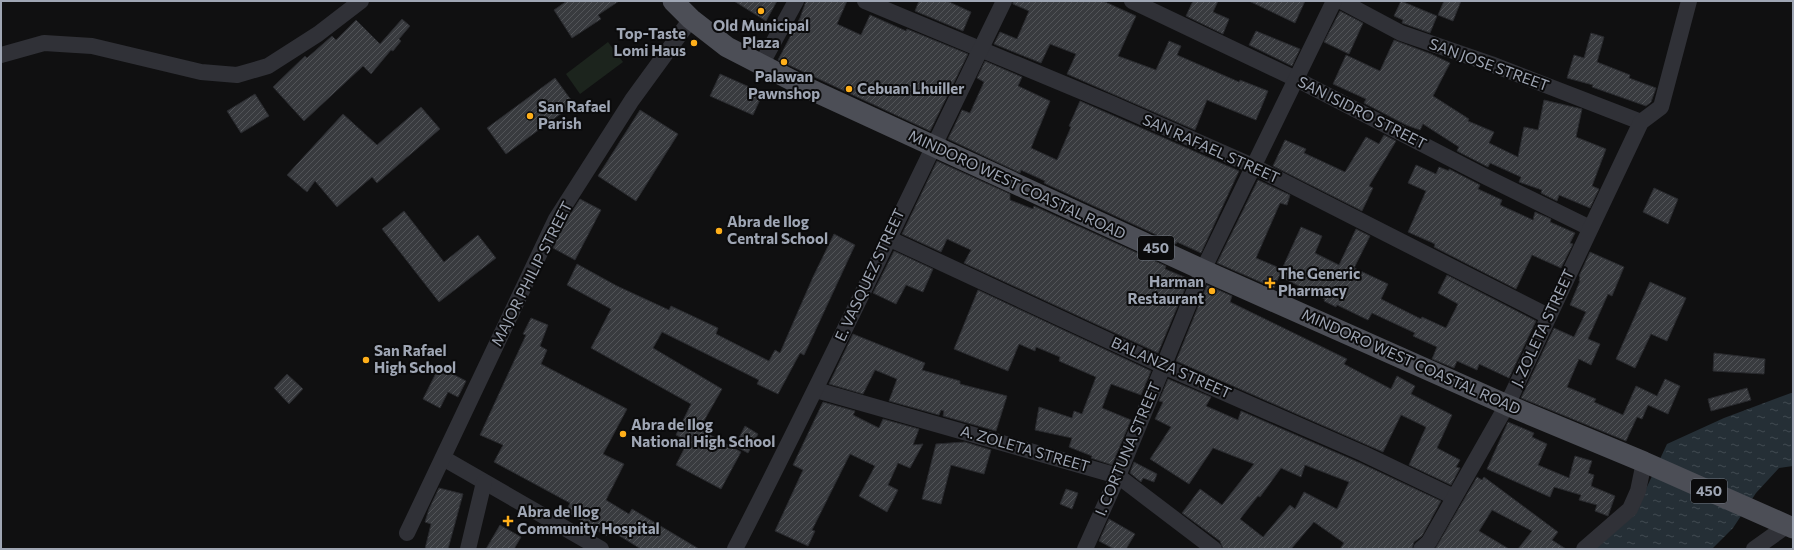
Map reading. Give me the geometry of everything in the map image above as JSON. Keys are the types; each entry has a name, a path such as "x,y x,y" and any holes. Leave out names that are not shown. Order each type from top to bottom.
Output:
{"main road":[{"name":"MINDORO WEST COASTAL ROAD","path":"673,1 691,19 726,47 803,86 1203,270 1507,405 1649,464 1764,516 1791,526"}],"street":[{"path":"1,55 44,43 92,46 201,72 237,75 268,66 318,34 361,1"},
{"path":"761,64 796,1"},
{"name":"SAN RAFAEL STREET","path":"865,1 1112,104 1253,166 1548,316"},
{"name":"E. VASQUEZ STREET","path":"735,549 816,390 888,238 1004,1"},
{"name":"SAN ISIDRO STREET","path":"1132,1 1296,79 1478,173 1590,228"},
{"name":"I. CORTUNA STREET","path":"1085,549 1118,476 1203,270 1334,1"},
{"name":"SAN JOSE STREET","path":"1341,1 1401,33 1491,64 1641,122"},
{"path":"1641,122 1661,107 1689,1"},
{"name":"MAJOR PHILIP STREET","path":"407,533 556,219 632,100 691,19"},
{"name":"J. ZOLETA STREET","path":"1422,549 1429,542 1507,405 1641,122"},
{"name":"BALANZA STREET","path":"888,238 1163,366 1362,453 1454,497"},
{"name":"A. ZOLETA STREET","path":"816,390 1118,476 1214,549"},
{"path":"443,458 601,549"},
{"path":"1584,549 1630,509 1649,464"},
{"path":"468,549 484,482"},
{"path":"1754,549 1791,526"}],"shaded area":[{"path":"608,42 623,62 580,94 566,74"}],"water":[{"path":"1793,393 1793,466 1779,468 1756,493 1733,528 1712,549 1595,549 1638,506 1667,444 1724,418"}],"building":[{"path":"567,1 619,1 598,15 601,19 572,38 554,10"},
{"name":"Old Municipal Plaza","path":"734,1 777,1 766,21"},
{"path":"806,1 847,1 837,24 861,35 870,15 906,31 907,29 968,54 930,131 778,60 800,18"},
{"path":"919,1 947,1 971,12 963,31 915,11"},
{"path":"1013,1 1103,1 1136,16 1118,56 1156,70 1169,41 1181,46 1177,55 1239,82 1240,80 1268,91 1256,120 1207,100 1195,130 1067,74 1076,54 1050,44 1041,63 994,44 1000,32 1017,39 1029,11 1013,4"},
{"path":"1193,1 1218,1 1213,12 1229,19 1223,34 1186,16"},
{"path":"1249,1 1305,1 1295,23"},
{"path":"1401,1 1437,16 1430,33 1402,23 1403,20 1394,16"},
{"path":"1444,1 1461,1 1453,21 1438,15"},
{"path":"1340,11 1363,23 1349,54 1324,42"},
{"path":"402,19 410,26 399,39 401,41 393,51 391,50 371,74 363,66 304,121 273,87 305,56 307,58 332,36 336,40 356,20 380,44"},
{"path":"1256,31 1300,49 1292,66 1249,45"},
{"path":"1591,33 1604,37 1597,62 1630,75 1629,78 1656,88 1651,102 1646,106 1592,87 1593,85 1567,78 1574,55 1584,58"},
{"path":"1394,40 1450,63 1433,96 1469,119 1468,121 1494,132 1489,143 1518,157 1524,127 1538,130 1544,100 1582,109 1576,137 1606,149 1592,186 1599,189 1590,208 1559,195 1557,201 1541,193 1542,190 1519,182 1521,177 1490,163 1488,167 1457,151 1459,147 1423,124 1420,130 1406,125 1364,103 1366,99 1333,84 1346,55 1380,71"},
{"path":"985,61 1022,77 1018,86 1050,101 1031,148 1057,160 1080,101 1239,171 1201,253 1177,242 1176,244 1044,183 1045,181 1021,170 1020,173 948,139 962,110 970,113 984,82 977,78"},
{"path":"720,74 763,93 753,115 710,96"},
{"name":"San Rafael Parish","path":"555,78 574,104 506,154 487,128"},
{"path":"255,94 269,116 241,133 227,111"},
{"path":"421,107 440,129 377,183 372,177 337,207 315,181 307,192 287,175 343,114 377,145"},
{"path":"640,110 678,134 636,201 598,176"},
{"path":"1384,135 1396,141 1369,186 1373,188 1362,211 1273,166 1285,140 1306,149 1304,153 1345,172 1366,137 1379,144"},
{"path":"937,161 1010,194 1010,200 1033,209 1034,206 1166,266 1165,269 1189,279 1158,353 964,263 971,250 947,239 941,252 902,234"},
{"path":"1416,165 1436,174 1439,167 1449,171 1449,169 1480,185 1478,189 1502,200 1500,205 1533,220 1535,212 1551,219 1550,222 1575,233 1570,243 1573,244 1561,268 1532,255 1516,289 1434,247 1435,244 1408,232 1426,191 1408,183"},
{"path":"1258,180 1290,195 1287,205 1280,203 1256,258 1282,269 1301,227 1322,236 1315,253 1339,265 1356,229 1370,236 1354,268 1388,284 1381,299 1421,319 1422,317 1446,328 1458,304 1438,293 1447,275 1536,321 1509,378 1479,364 1477,370 1457,361 1454,368 1432,359 1437,347 1413,336 1415,333 1372,313 1368,320 1337,305 1336,307 1324,301 1325,299 1279,276 1274,288 1217,263"},
{"path":"1654,188 1678,199 1668,224 1643,212"},
{"path":"580,199 601,210 575,260 553,248 564,224"},
{"path":"404,211 444,262 478,235 496,258 439,302 382,229"},
{"path":"834,234 855,245 804,355 800,353 778,394 757,384 759,380 662,332 653,348 722,389 701,426 707,428 705,432 741,452 721,489 676,465 688,441 676,435 691,404 591,348 611,309 567,285 577,264 617,286 669,310 671,306 718,328 716,334 769,361 775,350 780,353 813,277"},
{"path":"894,251 933,269 923,292 906,285 896,304 873,293"},
{"path":"1590,252 1624,267 1612,296 1608,294 1588,339 1600,344 1591,365 1579,359 1567,387 1596,399 1594,402 1623,415 1636,386 1657,396 1665,379 1680,386 1668,414 1648,405 1642,419 1637,417 1626,441 1521,398 1554,328 1574,337 1586,312 1570,305 1580,281 1579,276"},
{"path":"1650,282 1686,298 1667,341 1651,334 1635,368 1616,359"},
{"path":"1207,285 1232,296 1230,302 1347,359 1344,364 1391,389 1397,376 1415,386 1411,394 1452,415 1437,448 1460,460 1456,467 1460,468 1451,485 1409,465 1426,427 1401,415 1383,452 1176,361"},
{"path":"978,290 1151,371 1141,395 1111,384 1102,408 1131,420 1112,465 1091,458 1092,456 1069,447 1072,438 1035,430 1039,407 1072,418 1074,411 1082,414 1096,377 1059,361 1060,357 1036,347 1035,351 1019,344 1008,371 954,349"},
{"path":"531,318 548,325 540,346 547,350 541,364 627,409 603,454 624,464 606,500 629,514 632,509 699,549 641,549 610,530 606,536 566,511 570,503 494,462 503,445 480,435 526,335 523,334"},
{"path":"853,334 925,363 922,370 960,381 960,384 1007,396 996,431 943,416 944,411 941,410 939,415 889,401 897,379 875,370 863,394 829,384"},
{"path":"1714,353 1765,359 1764,374 1713,371"},
{"path":"439,367 466,381 458,397 448,392 440,408 423,399"},
{"path":"287,374 303,389 289,404 274,388"},
{"path":"1168,379 1211,397 1206,406 1238,420 1241,411 1358,462 1441,501 1422,536 1414,542 1412,549 1340,549 1344,543 1314,522 1291,549 1223,549 1220,541 1182,513 1200,489 1222,505 1254,464 1213,448 1189,484 1150,459 1171,427 1155,419 1163,402 1159,401","holes":["1305,465 1349,482 1337,509 1304,492 1295,509 1290,505 1263,537 1240,519 1258,496 1260,497 1281,468 1301,477"]},
{"path":"1747,388 1751,400 1711,411 1708,399"},
{"path":"823,402 855,411 853,415 879,428 883,419 919,429 913,445 923,444 910,468 898,463 888,485 898,490 887,512 859,496 875,466 850,454 812,530 815,531 808,546 775,531 803,470 793,465"},
{"path":"1508,422 1534,433 1532,437 1547,444 1538,465 1569,478 1575,456 1592,461 1588,473 1594,475 1591,486 1615,496 1608,516 1595,511 1597,505 1579,500 1581,495 1554,487 1550,497 1487,469"},
{"path":"745,426 758,434 748,453 735,446"},
{"path":"965,442 991,450 984,474 951,465 941,504 922,499 936,444"},
{"path":"1134,462 1157,474 1154,482 1143,478 1141,482 1130,473"},
{"path":"1477,477 1482,480 1484,477 1558,532 1552,540 1566,549 1518,549 1532,531 1492,510 1479,531 1509,549 1435,549"},
{"path":"439,488 463,494 448,549 425,549 431,524 425,522 429,509"},
{"path":"1066,489 1078,493 1072,509 1060,504"},
{"path":"1109,519 1135,534 1126,549 1114,549 1099,541"},
{"path":"500,525 521,537 514,549 486,549"}],"place":[{"name":"Old Municipal Plaza","path":"761,11"},
{"name":"Top-Taste Lomi Haus","path":"694,43"},
{"name":"Palawan Pawnshop","path":"784,62"},
{"name":"Cebuan Lhuiller","path":"849,89"},
{"name":"San Rafael Parish","path":"530,116"},
{"name":"Abra de Ilog Central School","path":"719,231"},
{"name":"The Generic Pharmacy","path":"1270,283"},
{"name":"Harman Restaurant","path":"1212,291"},
{"name":"San Rafael High School","path":"366,360"},
{"name":"Abra de Ilog National High School","path":"623,434"},
{"name":"Abra de Ilog Community Hospital","path":"508,521"}]}
